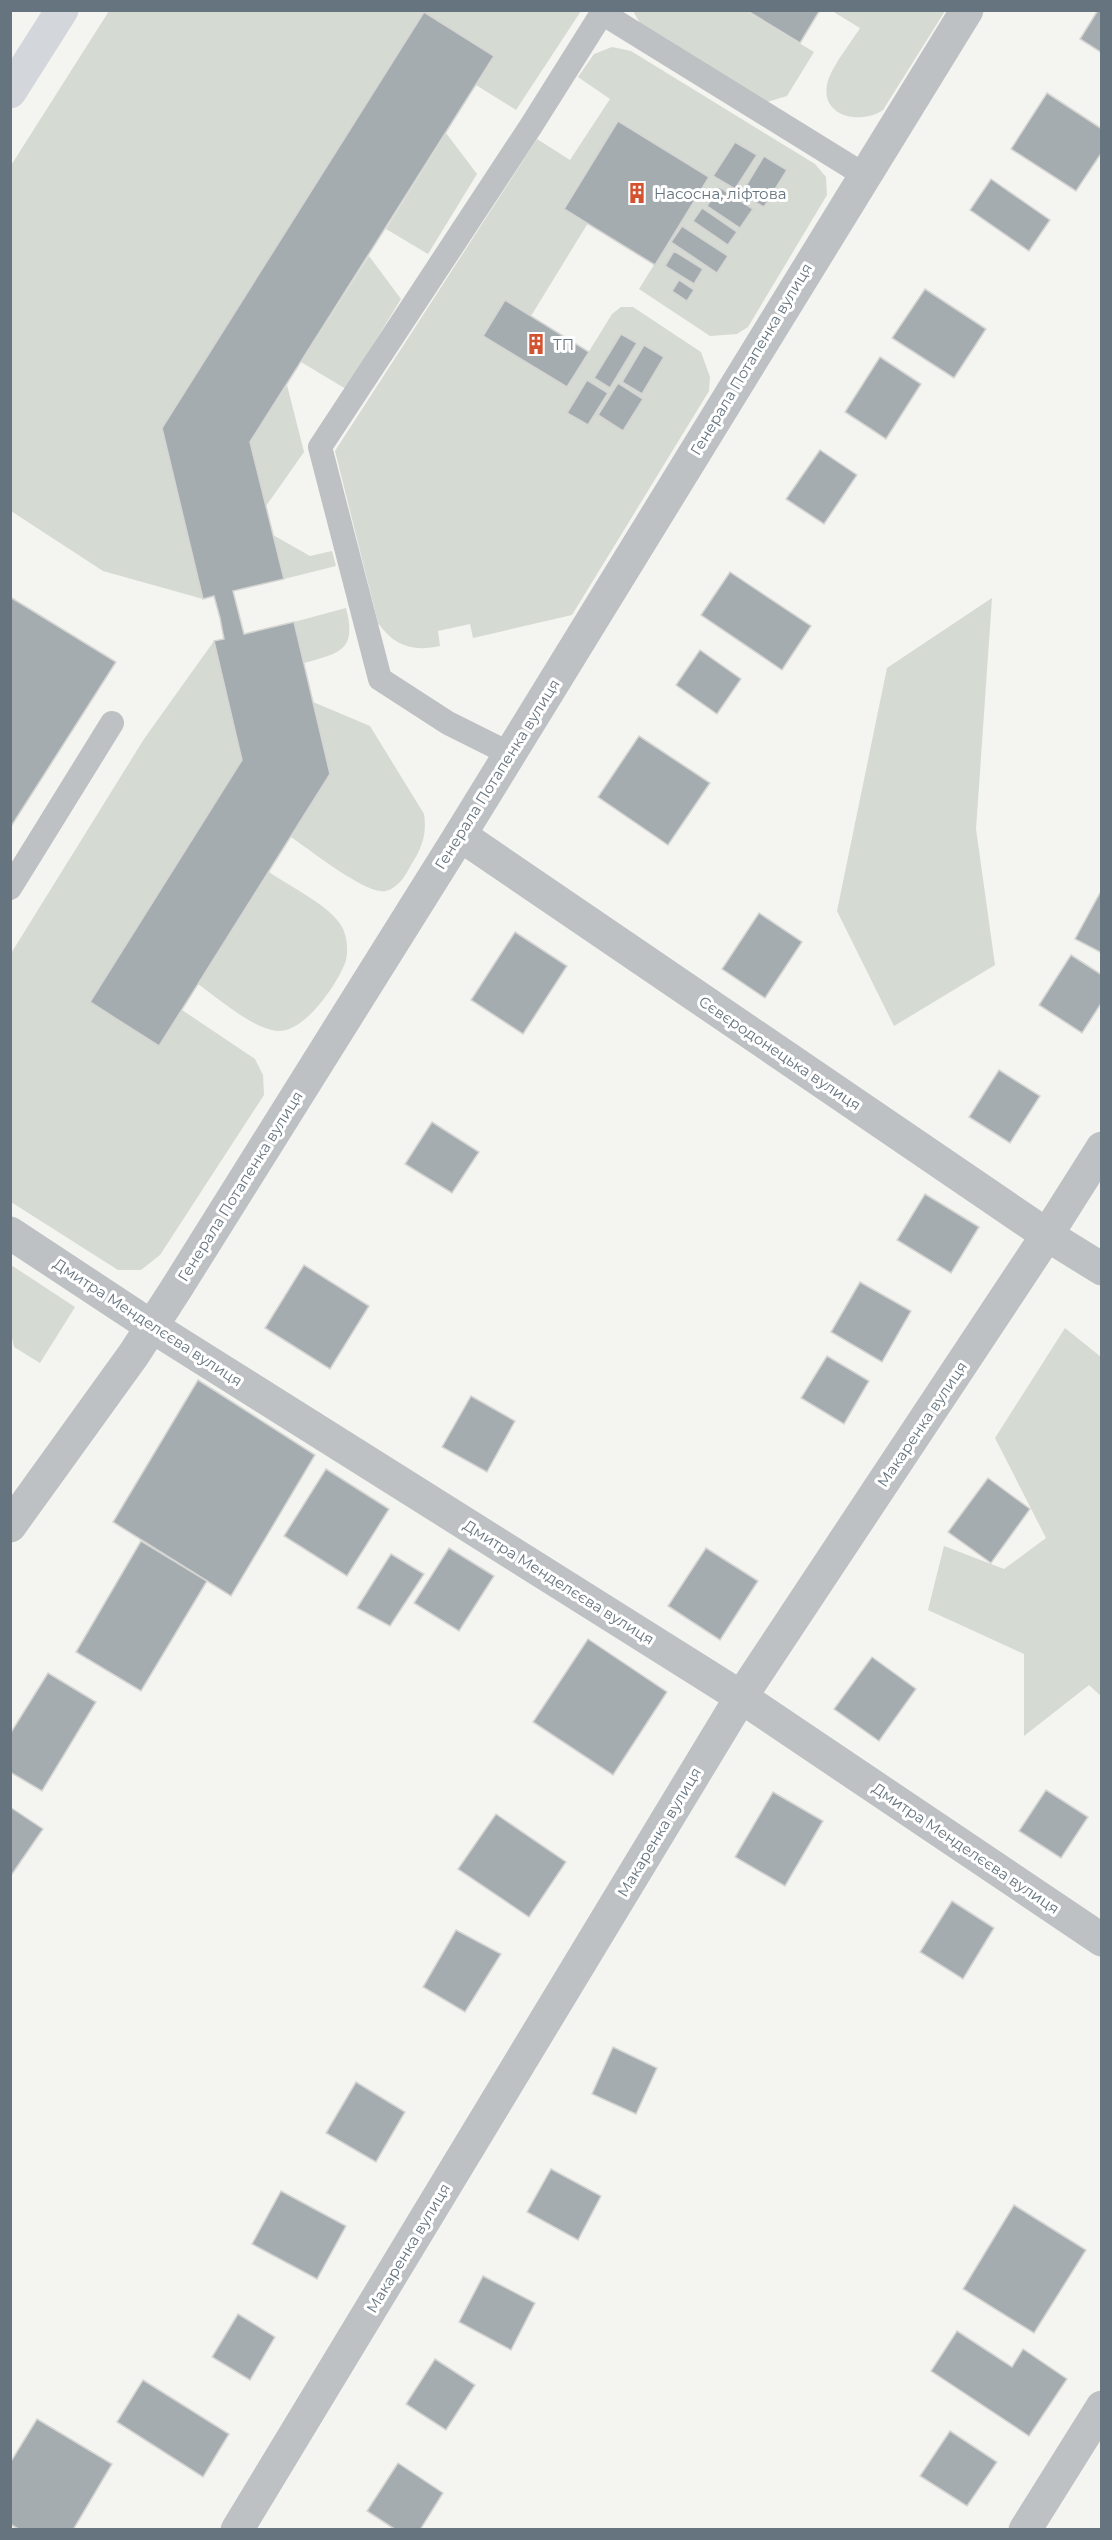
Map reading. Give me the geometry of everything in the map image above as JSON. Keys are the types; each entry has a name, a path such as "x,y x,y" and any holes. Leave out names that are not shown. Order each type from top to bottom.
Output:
{"main road":[{"path":"10,92 62,10"}],"street":[{"name":"Генерала Потапенка вулиця","path":"10,1526 152,1326 460,835 864,174 967,10"},
{"name":"Сєвєродонецька вулиця","path":"460,835 1047,1235 1101,1269"},
{"name":"Макаренка вулиця","path":"237,2529 741,1697 1047,1235 1101,1148"},
{"name":"Дмитра Менделєєва вулиця","path":"10,1233 152,1326 741,1697 1101,1940"},
{"path":"1025,2529 1101,2406"}],"lane":[{"path":"510,754 448,723 380,679 320,447 525,136 603,12 864,174"},
{"path":"10,888 112,723"}],"shaded area":[{"path":"109,11 581,11 516,110 476,85 494,56 424,13 162,428 203,599 103,571 11,511 10,167"},
{"path":"633,11 746,11 814,52 787,96 767,102 644,30"},
{"path":"832,11 945,11 883,110 874,115 854,117 836,111 830,105 827,85 836,63 860,28"},
{"path":"612,47 631,51 815,164 826,177 827,195 748,327 737,334 710,336 639,289 709,177 618,121 564,208 588,223 531,316 505,300 483,336 567,387 612,314 621,307 633,307 701,352 710,377 709,391 572,615 473,638 470,624 438,631 440,646 421,648 405,645 391,637 378,623 335,451 537,139 570,160 610,99 578,77 594,54"},
{"path":"446,133 477,174 428,254 386,229"},
{"path":"369,256 401,299 346,389 301,362"},
{"path":"287,385 304,452 266,506 250,442"},
{"path":"273,535 310,556 332,551 336,566 284,579"},
{"path":"992,598 976,829 995,965 894,1026 837,911 887,668"},
{"path":"346,608 349,633 343,648 328,656 304,663 294,622"},
{"path":"214,641 242,760 90,1002 159,1046 182,1010 255,1059 263,1075 264,1095 160,1255 141,1270 118,1270 11,1202 10,955 144,739"},
{"path":"313,702 370,726 424,814 423,841 418,853 404,877 398,884 386,891 365,886 352,879 291,837 330,774"},
{"path":"269,872 319,904 337,919 344,931 347,950 341,973 318,1006 298,1024 287,1030 277,1031 257,1025 198,984"},
{"path":"11,1265 75,1307 40,1363 14,1347 10,1328"},
{"path":"1065,1328 1101,1357 1101,1696 1089,1685 1024,1736 1024,1654 928,1610 944,1546 1004,1569 1046,1538 995,1438"}],"building":[{"path":"746,10 820,10 800,43"},
{"path":"1098,10 1102,10 1102,53 1080,39"},
{"path":"424,12 494,56 250,442 284,579 233,591 244,634 294,622 330,774 159,1046 90,1002 242,760 214,641 224,639 220,618 214,596 203,599 162,428"},
{"path":"1047,93 1102,129 1102,152 1076,191 1011,149"},
{"name":"Насосна, ліфтова","path":"618,121 709,177 655,265 564,209"},
{"path":"735,142 757,155 735,189 713,176"},
{"path":"764,156 787,170 764,207 741,194"},
{"path":"991,179 1050,220 1029,251 970,210"},
{"path":"719,187 753,209 740,228 707,206"},
{"path":"702,208 737,232 728,245 693,221"},
{"path":"682,226 728,256 717,273 671,242"},
{"path":"674,251 703,269 694,284 665,266"},
{"path":"679,280 694,290 687,301 672,291"},
{"path":"925,289 986,329 954,378 892,338"},
{"name":"ТП","path":"505,300 589,352 567,387 483,336"},
{"path":"621,334 637,343 610,388 594,378"},
{"path":"644,345 664,357 642,394 622,382"},
{"path":"880,357 921,384 886,439 845,412"},
{"path":"587,380 608,393 588,425 567,413"},
{"path":"618,383 643,399 623,431 598,415"},
{"path":"820,450 857,475 824,524 786,499"},
{"path":"730,572 811,626 782,670 701,615"},
{"path":"10,597 116,662 10,828"},
{"path":"700,650 741,679 717,714 676,685"},
{"path":"639,736 710,783 668,845 598,797"},
{"path":"1102,893 1102,953 1075,939"},
{"path":"759,913 802,942 765,998 722,969"},
{"path":"515,932 567,966 523,1034 471,1000"},
{"path":"1071,955 1102,975 1102,1002 1082,1033 1039,1005"},
{"path":"999,1070 1040,1096 1010,1143 969,1117"},
{"path":"432,1122 479,1152 452,1193 405,1164"},
{"path":"925,1194 979,1227 951,1273 897,1240"},
{"path":"304,1265 369,1306 330,1369 265,1328"},
{"path":"860,1282 911,1311 882,1362 831,1332"},
{"path":"827,1356 869,1381 844,1424 801,1398"},
{"path":"198,1380 315,1455 231,1596 113,1522"},
{"path":"471,1396 515,1421 487,1472 442,1447"},
{"path":"326,1469 389,1509 347,1576 284,1536"},
{"path":"988,1478 1030,1509 991,1563 948,1532"},
{"path":"141,1541 207,1581 141,1691 76,1652"},
{"path":"449,1548 494,1576 459,1631 414,1603"},
{"path":"706,1548 758,1581 720,1640 668,1606"},
{"path":"391,1554 424,1574 390,1626 357,1608"},
{"path":"588,1639 667,1692 613,1775 533,1722"},
{"path":"872,1657 916,1689 879,1741 834,1709"},
{"path":"48,1673 96,1702 42,1791 10,1772 10,1734"},
{"path":"1046,1790 1088,1817 1061,1858 1019,1831"},
{"path":"773,1792 823,1821 785,1886 735,1857"},
{"path":"10,1807 43,1829 10,1877"},
{"path":"496,1814 566,1862 529,1917 458,1869"},
{"path":"952,1901 994,1928 963,1979 920,1952"},
{"path":"456,1930 501,1954 465,2012 423,1987"},
{"path":"613,2047 657,2068 636,2114 592,2094"},
{"path":"356,2082 405,2112 376,2162 326,2133"},
{"path":"551,2169 601,2196 578,2240 527,2212"},
{"path":"281,2191 346,2226 317,2279 252,2244"},
{"path":"1014,2205 1086,2250 1034,2333 963,2289"},
{"path":"483,2276 535,2303 511,2350 459,2322"},
{"path":"238,2314 275,2337 250,2380 212,2357"},
{"path":"957,2331 1012,2367 1023,2349 1067,2379 1029,2436 931,2371"},
{"path":"435,2359 475,2385 446,2430 406,2404"},
{"path":"143,2380 229,2434 203,2477 117,2422"},
{"path":"37,2419 112,2464 73,2530 20,2530 10,2524 10,2463"},
{"path":"950,2431 997,2462 967,2506 920,2476"},
{"path":"398,2463 443,2493 420,2530 396,2530 367,2511"}],"place":[{"name":"Насосна, ліфтова","path":"637,193"},
{"name":"ТП","path":"536,344"}]}
